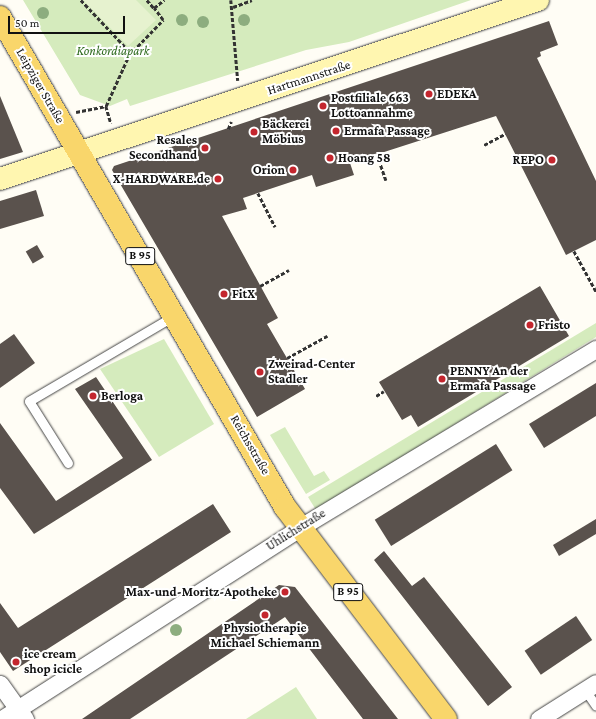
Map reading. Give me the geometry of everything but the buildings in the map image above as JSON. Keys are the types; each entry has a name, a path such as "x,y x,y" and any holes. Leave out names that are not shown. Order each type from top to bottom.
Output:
{"main road":[{"name":"Hartmannstraße","path":"0,179 80,154 538,0"},
{"name":"Leipziger Straße","path":"0,17 80,154"},
{"name":"Reichsstraße","path":"80,154 299,528 446,719"}],"street":[{"name":"Uhlichstraße","path":"2,719 21,714 299,528 596,349"},
{"path":"0,684 21,714"},
{"path":"539,719 590,687"}],"lane":[{"path":"68,463 29,401 175,316"},
{"path":"590,687 596,706"}],"path":[{"path":"80,0 131,52"},
{"path":"56,115 106,106 131,52 162,20 147,0"},
{"path":"154,8 164,0"},
{"path":"231,0 233,7 239,101"},
{"path":"233,7 252,0"},
{"path":"484,145 505,134"},
{"path":"378,154 386,180"},
{"path":"258,193 275,227"},
{"path":"574,251 596,291"},
{"path":"260,286 289,270"},
{"path":"287,358 327,336"},
{"path":"376,396 384,391"}],"green space":[{"name":"Konkordiapark","path":"23,0 471,0 349,42 306,50 130,106 127,99 110,106 80,95"},
{"path":"83,0 136,0 156,20 128,46"},
{"path":"596,323 596,337 316,510 308,497"},
{"path":"164,339 214,424 159,457 100,369"},
{"path":"285,427 314,476 324,471 330,480 306,494 270,435"},
{"path":"296,687 317,719 246,719"}],"place":[{"name":"EDEKA","path":"429,94"},
{"name":"Postfiliale 663 Lottoannahme","path":"323,106"},
{"name":"Ermafa Passage","path":"336,131"},
{"name":"Bäckerei Möbius","path":"254,132"},
{"name":"Resales Secondhand","path":"205,148"},
{"name":"Hoang 58","path":"330,158"},
{"name":"REPO","path":"552,160"},
{"name":"Orion","path":"293,170"},
{"name":"X-HARDWARE.de","path":"218,179"},
{"name":"FitX","path":"224,294"},
{"name":"Fristo","path":"530,325"},
{"name":"Zweirad-Center Stadler","path":"260,372"},
{"name":"PENNY An der Ermafa Passage","path":"442,379"},
{"name":"Berloga","path":"93,396"},
{"name":"Max-und-Moritz-Apotheke","path":"285,592"},
{"name":"Physiotherapie Michael Schiemann","path":"265,615"},
{"name":"ice cream shop icicle","path":"16,662"}]}
